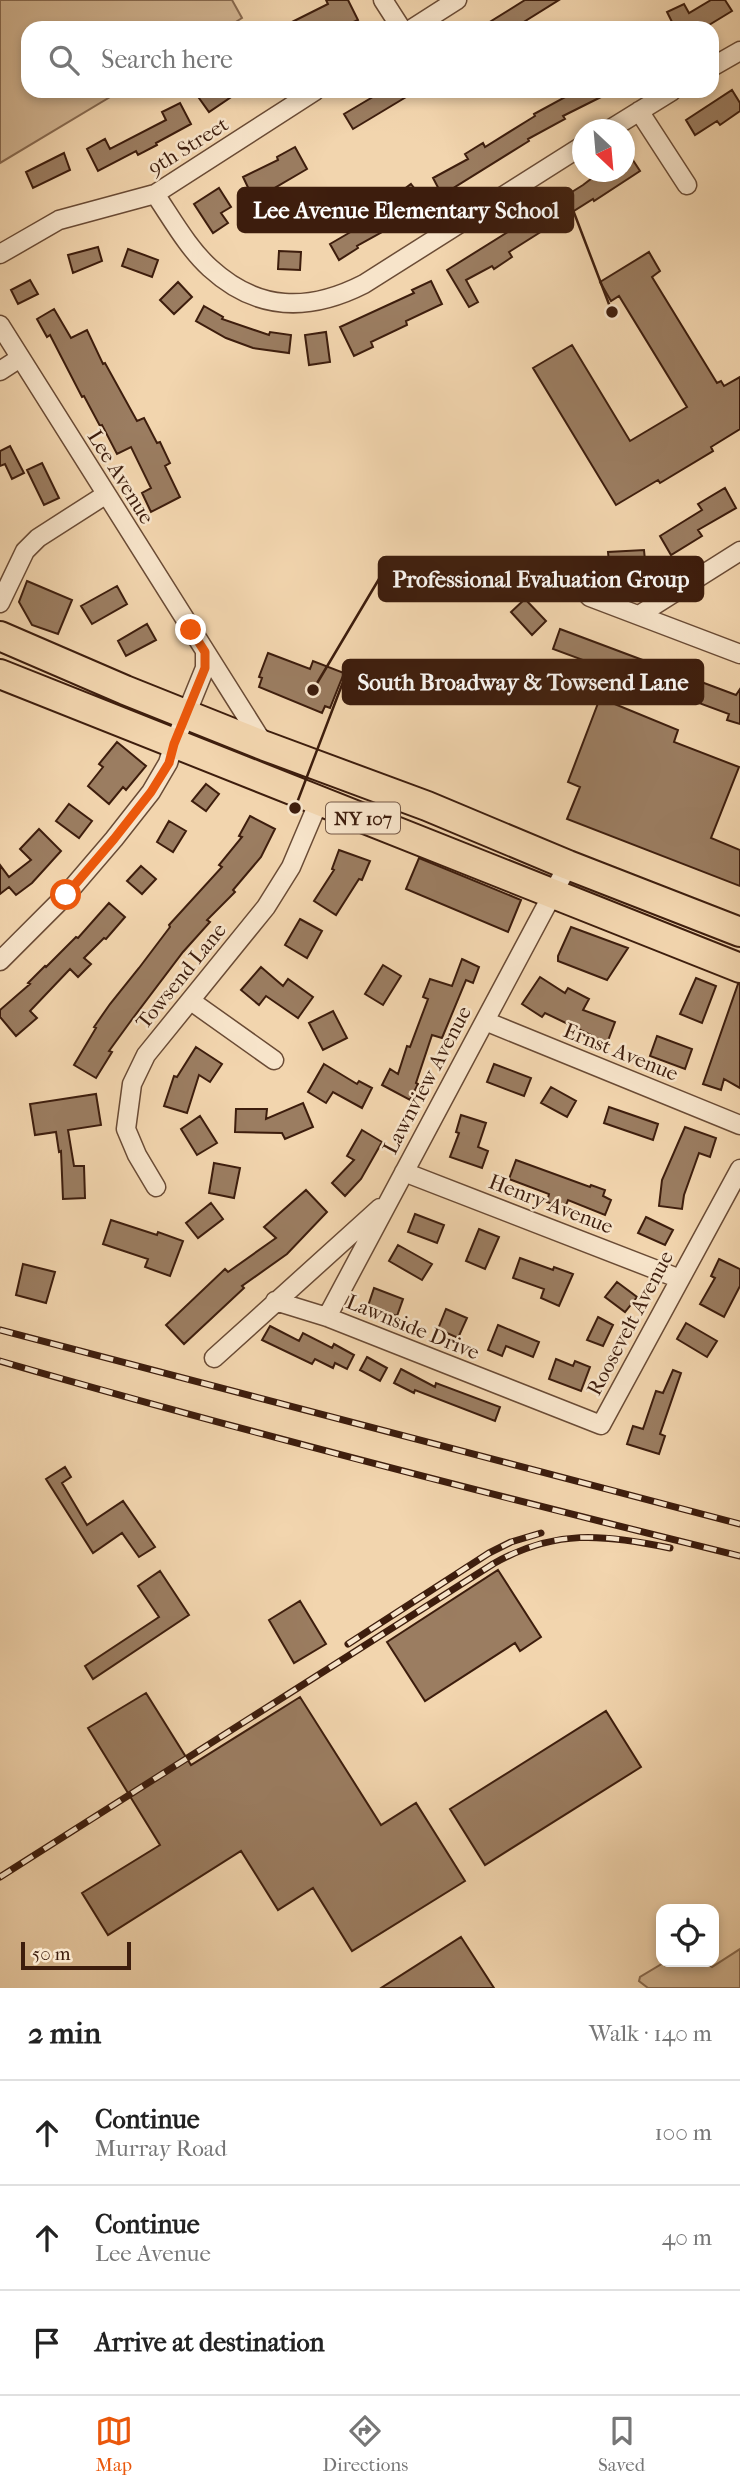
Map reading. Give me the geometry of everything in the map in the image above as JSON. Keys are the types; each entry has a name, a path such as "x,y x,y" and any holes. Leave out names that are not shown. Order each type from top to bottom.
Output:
{"main road":[{"name":"NY 107","path":"0,636 125,690 426,806 740,932"},
{"name":"NY 107","path":"0,674 740,968"}],"street":[{"path":"383,0 396,21"},
{"path":"424,21 457,0"},
{"path":"719,63 740,51"},
{"name":"9th Street","path":"0,254 59,220 155,194 304,98"},
{"path":"626,119 660,98"},
{"path":"639,111 687,184"},
{"path":"155,194 189,244 210,268 237,288 279,303 321,302 365,284 572,153"},
{"name":"Lee Avenue","path":"0,326 265,746"},
{"path":"0,371 20,358"},
{"path":"0,603 25,551 38,538 106,495"},
{"path":"639,615 740,551"},
{"path":"563,568 590,597 740,654"},
{"path":"0,961 66,895 151,792 169,763 205,668 205,652"},
{"name":"Towsend Lane","path":"156,1187 137,1155 126,1129 132,1084 146,1055 266,907 291,867 319,801"},
{"name":"Lawnview Avenue","path":"327,1317 568,865"},
{"path":"191,1001 274,1060"},
{"name":"Ernst Avenue","path":"485,1021 740,1125"},
{"name":"Roosevelt Avenue","path":"483,1380 601,1425 740,1169"},
{"name":"Henry Avenue","path":"404,1172 680,1279"},
{"path":"214,1358 390,1200"},
{"name":"Lawnside Drive","path":"278,1298 483,1380"}],"shaded area":[{"path":"0,0 232,0 242,18 237,21 21,21 21,98 108,98 0,163"},
{"path":"740,1949 740,1988 648,1988 639,1981 640,1977 657,1967 719,1967 719,1962"}],"building":[{"path":"326,0 348,0 358,20 294,21 328,4"},
{"path":"525,0 559,0 525,21 491,21"},
{"path":"711,0 725,0 732,11 716,21 672,21 667,12 684,4 689,13"},
{"path":"732,90 740,103 740,111 720,125 717,121 695,135 686,120"},
{"path":"199,98 230,98 209,112"},
{"path":"371,98 404,98 353,129 344,114"},
{"path":"564,98 599,98 563,116 565,119 528,139 529,141 442,195 433,178 468,159 465,154 483,143 485,147 535,116 534,114"},
{"path":"180,103 191,124 138,155 136,151 98,171 87,149 105,139 110,149 166,120 162,112"},
{"path":"295,147 307,169 254,200 243,177 278,160 277,157"},
{"path":"64,153 70,170 33,188 26,172"},
{"path":"587,182 623,182 509,252 512,257 494,269 492,266 466,280 478,302 469,307 447,270"},
{"path":"411,184 427,204 411,217 395,196"},
{"path":"219,188 231,207 221,213 228,223 213,233 194,204"},
{"path":"379,205 391,227 357,246 358,248 339,260 330,244 366,223 361,215"},
{"path":"98,247 102,261 73,273 68,255"},
{"path":"128,249 158,260 152,277 122,266"},
{"path":"279,251 301,252 300,270 278,269"},
{"path":"649,252 660,271 652,277 717,383 721,381 724,386 740,377 740,429 711,447 713,451 660,483 658,480 616,505 533,368 572,345 630,441 687,407 619,296 611,301 600,282"},
{"path":"30,280 38,294 18,304 11,290"},
{"path":"431,281 442,304 406,321 407,325 371,342 373,347 354,356 340,327 414,293 412,290"},
{"path":"178,282 192,297 174,314 160,300"},
{"path":"204,306 223,317 222,319 269,335 270,332 291,335 289,353 253,348 226,338 196,321"},
{"path":"54,309 71,338 87,330 103,364 105,363 137,421 144,418 157,443 160,442 170,463 165,466 180,497 151,512 142,493 151,488 131,447 117,454 102,425 100,426 84,396 82,397 50,335 47,337 37,319"},
{"path":"326,332 330,362 309,365 305,335"},
{"path":"10,446 24,473 12,479 5,464 0,466 0,451"},
{"path":"42,463 59,498 44,505 27,470"},
{"path":"725,488 736,508 698,530 702,536 671,555 660,536 702,510 698,504"},
{"path":"644,550 646,571 610,574 608,552"},
{"path":"27,581 72,600 58,634 32,625 19,602"},
{"path":"117,586 127,604 92,624 81,606"},
{"path":"525,599 546,621 532,635 511,612"},
{"path":"147,624 156,640 126,656 118,641"},
{"path":"560,629 736,695 740,689 740,724 727,720 729,714 553,649"},
{"path":"268,653 310,669 313,661 344,673 330,708 325,706 322,713 259,687 262,678 259,677"},
{"path":"600,698 678,730 674,742 739,767 711,838 740,850 740,886 567,819 580,787 568,782"},
{"path":"117,742 146,766 126,790 123,787 109,804 88,786 103,767 99,764"},
{"path":"206,784 219,794 206,811 192,801"},
{"path":"69,804 92,821 79,838 56,821"},
{"path":"250,816 275,829 261,857 233,890 235,892 207,920 210,922 183,952 133,1018 109,1051 112,1052 96,1078 74,1065 96,1028 94,1027 169,925 222,867 219,865 242,837 239,836"},
{"path":"169,821 186,831 173,852 157,842"},
{"path":"39,829 61,851 32,883 16,895 9,887 0,894 0,865 9,877 31,860 20,849"},
{"path":"339,850 370,861 362,880 359,879 336,915 314,901 334,870 332,869"},
{"path":"419,858 521,900 508,932 406,889"},
{"path":"141,866 156,879 142,894 127,881"},
{"path":"109,903 125,917 106,939 84,958 91,964 78,977 70,969 30,1011 37,1018 16,1036 0,1017 0,1010 78,938"},
{"path":"300,919 322,931 307,958 285,945"},
{"path":"571,927 628,948 607,980 558,961"},
{"path":"462,959 479,967 473,983 466,980 442,1038 432,1035 416,1083 418,1084 410,1100 382,1085 390,1069 398,1074 428,999 423,997 430,979 452,986"},
{"path":"383,965 401,976 383,1005 365,994"},
{"path":"261,967 283,986 288,979 313,997 298,1018 266,996 259,1005 241,990"},
{"path":"540,977 565,993 568,988 589,999 583,1010 615,1022 606,1046 590,1040 591,1035 545,1013 542,1017 522,1004"},
{"path":"696,978 716,986 702,1023 680,1014"},
{"path":"738,984 740,1088 724,1079 721,1090 703,1084"},
{"path":"333,1011 347,1038 323,1050 309,1023"},
{"path":"657,1036 692,1049 685,1069 650,1056"},
{"path":"196,1047 222,1064 210,1082 199,1075 187,1113 164,1106 174,1076 177,1077"},
{"path":"324,1064 357,1084 359,1081 372,1088 362,1108 333,1092 326,1103 308,1092"},
{"path":"494,1064 531,1078 524,1096 487,1082"},
{"path":"551,1087 576,1101 567,1117 541,1103"},
{"path":"96,1094 101,1125 68,1130 74,1166 84,1166 85,1198 63,1199 61,1151 59,1152 56,1132 35,1135 30,1104"},
{"path":"303,1103 313,1127 285,1139 282,1133 235,1132 236,1109 267,1109 266,1119"},
{"path":"609,1107 658,1124 653,1140 604,1123"},
{"path":"461,1115 486,1123 478,1147 488,1151 482,1168 450,1157 459,1133 456,1132"},
{"path":"200,1116 217,1143 197,1155 181,1129"},
{"path":"685,1127 716,1138 710,1157 699,1153 684,1195 682,1209 659,1206 662,1180"},
{"path":"362,1130 382,1142 361,1179 345,1196 332,1183 354,1160 347,1156"},
{"path":"516,1160 605,1190 603,1196 611,1200 605,1215 568,1200 565,1208 547,1202 549,1194 509,1179"},
{"path":"214,1163 240,1168 234,1198 209,1193"},
{"path":"306,1190 327,1212 287,1254 242,1286 244,1288 184,1344 166,1325 225,1269 228,1272 276,1238 264,1227"},
{"path":"211,1203 223,1219 198,1238 186,1223"},
{"path":"415,1214 444,1225 437,1243 408,1232"},
{"path":"646,1217 673,1230 665,1245 638,1233"},
{"path":"111,1220 183,1241 170,1276 145,1267 148,1259 103,1244"},
{"path":"479,1229 499,1237 485,1269 466,1261"},
{"path":"398,1245 432,1264 422,1280 389,1261"},
{"path":"520,1258 573,1274 559,1306 541,1298 544,1289 513,1278"},
{"path":"719,1259 740,1269 740,1286 724,1317 700,1304 715,1278 711,1276"},
{"path":"23,1264 55,1272 46,1303 16,1295"},
{"path":"617,1282 637,1297 625,1312 605,1297"},
{"path":"374,1288 403,1299 397,1316 368,1306"},
{"path":"446,1309 467,1318 458,1338 438,1329"},
{"path":"598,1317 613,1325 603,1346 587,1340"},
{"path":"686,1323 717,1341 707,1357 677,1339"},
{"path":"498,1325 539,1342 533,1357 506,1346 502,1356 488,1350"},
{"path":"270,1326 299,1341 303,1333 332,1348 334,1344 354,1355 347,1369 335,1363 333,1368 315,1359 312,1364 262,1340"},
{"path":"367,1357 387,1368 380,1381 360,1370"},
{"path":"556,1359 573,1366 575,1361 590,1367 581,1391 549,1379"},
{"path":"401,1369 435,1387 436,1383 500,1407 495,1421 415,1390 414,1393 394,1383"},
{"path":"673,1370 681,1373 660,1434 665,1436 659,1454 627,1444 633,1426 643,1429 656,1391 663,1393"},
{"path":"65,1467 71,1477 62,1483 87,1525 123,1501 155,1547 139,1557 122,1533 93,1553 46,1479"},
{"path":"498,1570 541,1637 520,1651 515,1643 425,1701 387,1642"},
{"path":"160,1571 189,1615 93,1679 85,1666 159,1617 138,1586"},
{"path":"300,1601 326,1644 294,1663 269,1620"},
{"path":"146,1693 191,1765 300,1697 381,1825 416,1803 465,1881 352,1951 313,1888 278,1910 241,1851 108,1935 82,1893 160,1845 88,1728"},
{"path":"606,1711 641,1767 485,1865 450,1809"},
{"path":"461,1937 494,1988 381,1988"}],"railway":[{"path":"0,1330 740,1524"},
{"path":"0,1361 369,1462 740,1556"},
{"path":"348,1644 489,1553 511,1542 541,1533"},
{"path":"0,1877 493,1564 515,1553 558,1540 580,1538 623,1540 670,1548"}],"place":[{"name":"Lee Avenue Elementary School","path":"612,312"},
{"name":"Professional Evaluation Group","path":"313,690"},
{"name":"South Broadway & Towsend Lane","path":"295,808"}],"route":[{"path":"66,895 151,792 169,763 192,696 205,668 205,652 191,630"}]}
